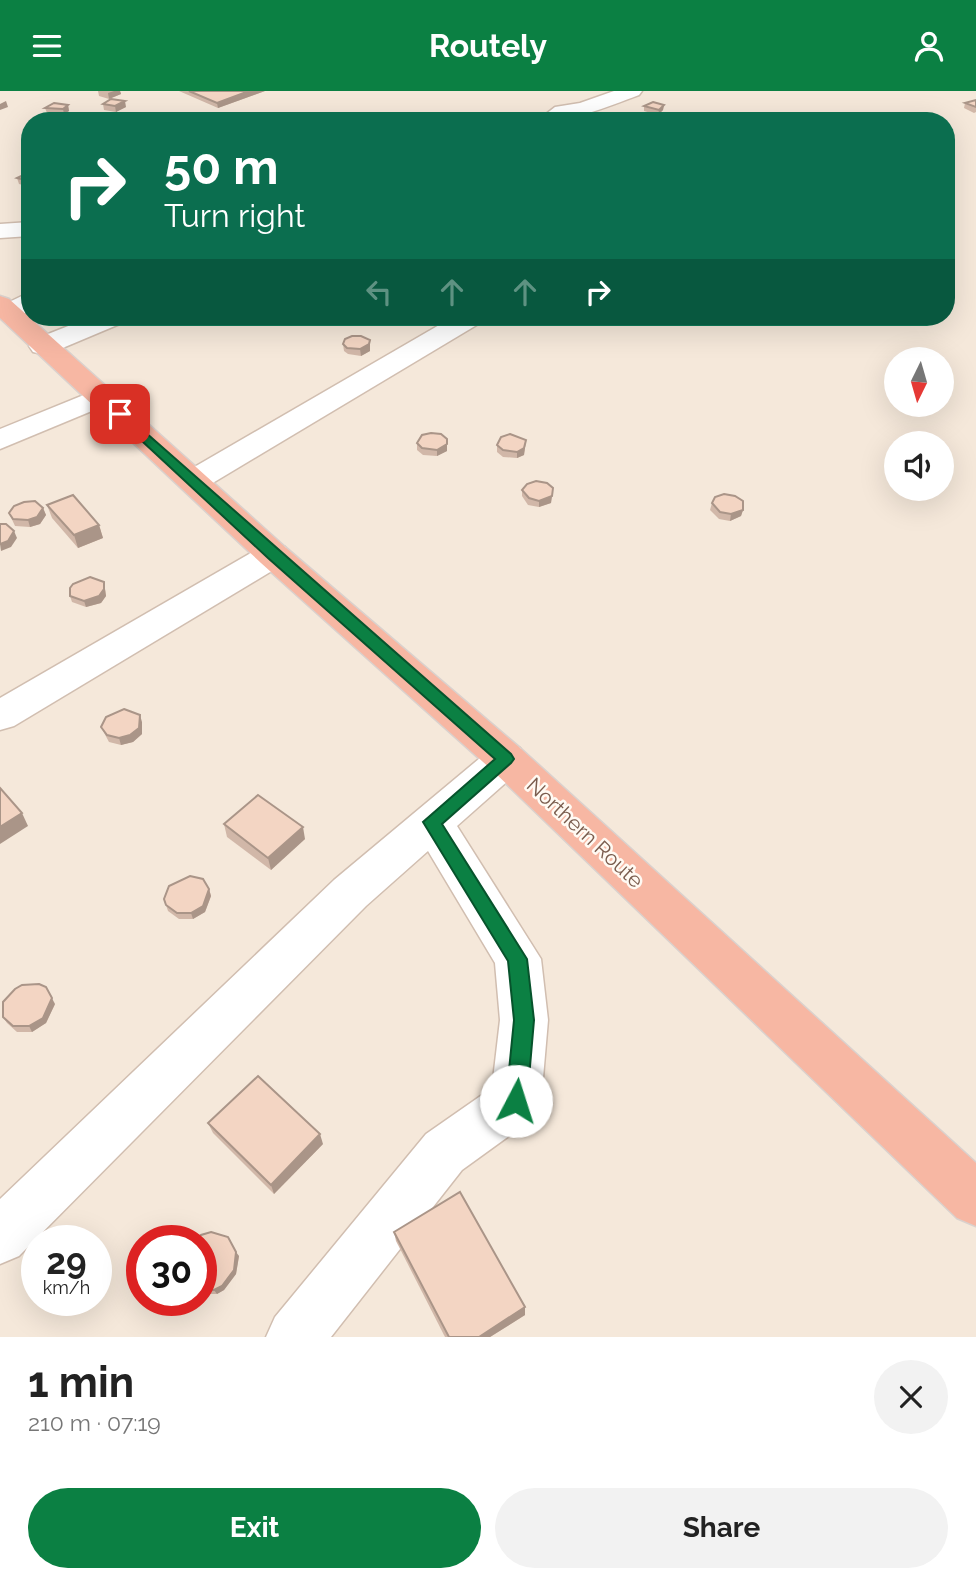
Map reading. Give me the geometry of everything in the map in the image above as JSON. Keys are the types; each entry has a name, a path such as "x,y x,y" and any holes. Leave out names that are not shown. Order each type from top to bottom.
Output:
{"highway":[{"name":"Northern Route","path":"28,326 43,346 195,480 273,555 506,759 976,1199"}],"street":[{"path":"560,112 583,109 632,91"},
{"path":"0,231 21,230"},
{"path":"43,346 91,326"},
{"path":"195,480 456,326"},
{"path":"0,440 101,397"},
{"path":"0,716 273,555"},
{"path":"0,1237 350,893 506,759"},
{"path":"295,1337 444,1152 516,1101 524,1020 518,959 432,822"}],"shaded area":[{"path":"0,91 976,91 976,1337 0,1337"}],"building":[{"path":"189,91 249,91 217,103"},
{"path":"111,99 125,101 115,106 103,104"},
{"path":"976,100 976,107 965,103"},
{"path":"653,102 664,105 659,110 644,106"},
{"path":"54,103 68,105 63,109 45,108"},
{"path":"352,336 370,340 369,344 360,349 347,348 343,344 345,339"},
{"path":"441,434 447,439 447,444 437,450 422,448 417,443 422,435"},
{"path":"510,434 526,440 524,448 517,452 503,450 497,445 501,437"},
{"path":"536,481 547,483 553,488 552,496 539,501 529,498 522,490 527,484"},
{"path":"724,494 743,501 743,510 731,514 720,512 712,503 715,497"},
{"path":"73,495 99,525 74,535 47,505"},
{"path":"35,501 43,508 37,517 28,520 13,519 9,513 14,506"},
{"path":"0,524 6,524 14,531 8,541 0,544"},
{"path":"90,577 104,582 104,589 99,596 84,601 70,596 73,584"},
{"path":"124,709 140,715 139,728 130,735 119,738 107,735 101,727 106,717"},
{"path":"0,788 22,813 0,827"},
{"path":"258,795 303,827 268,858 224,824"},
{"path":"190,876 203,879 209,889 203,906 191,913 177,913 166,905 164,899 169,886"},
{"path":"39,984 46,987 52,998 43,1018 29,1026 13,1026 3,1017 3,1002 22,985"},
{"path":"258,1076 320,1134 271,1185 208,1123"},
{"path":"460,1192 525,1307 479,1337 449,1337 394,1232"},
{"path":"217,1234 228,1237 236,1252 234,1270 217,1288"}],"route":[{"path":"120,414 195,480 273,555 506,759 432,822 518,959 524,1020 516,1101"}]}
